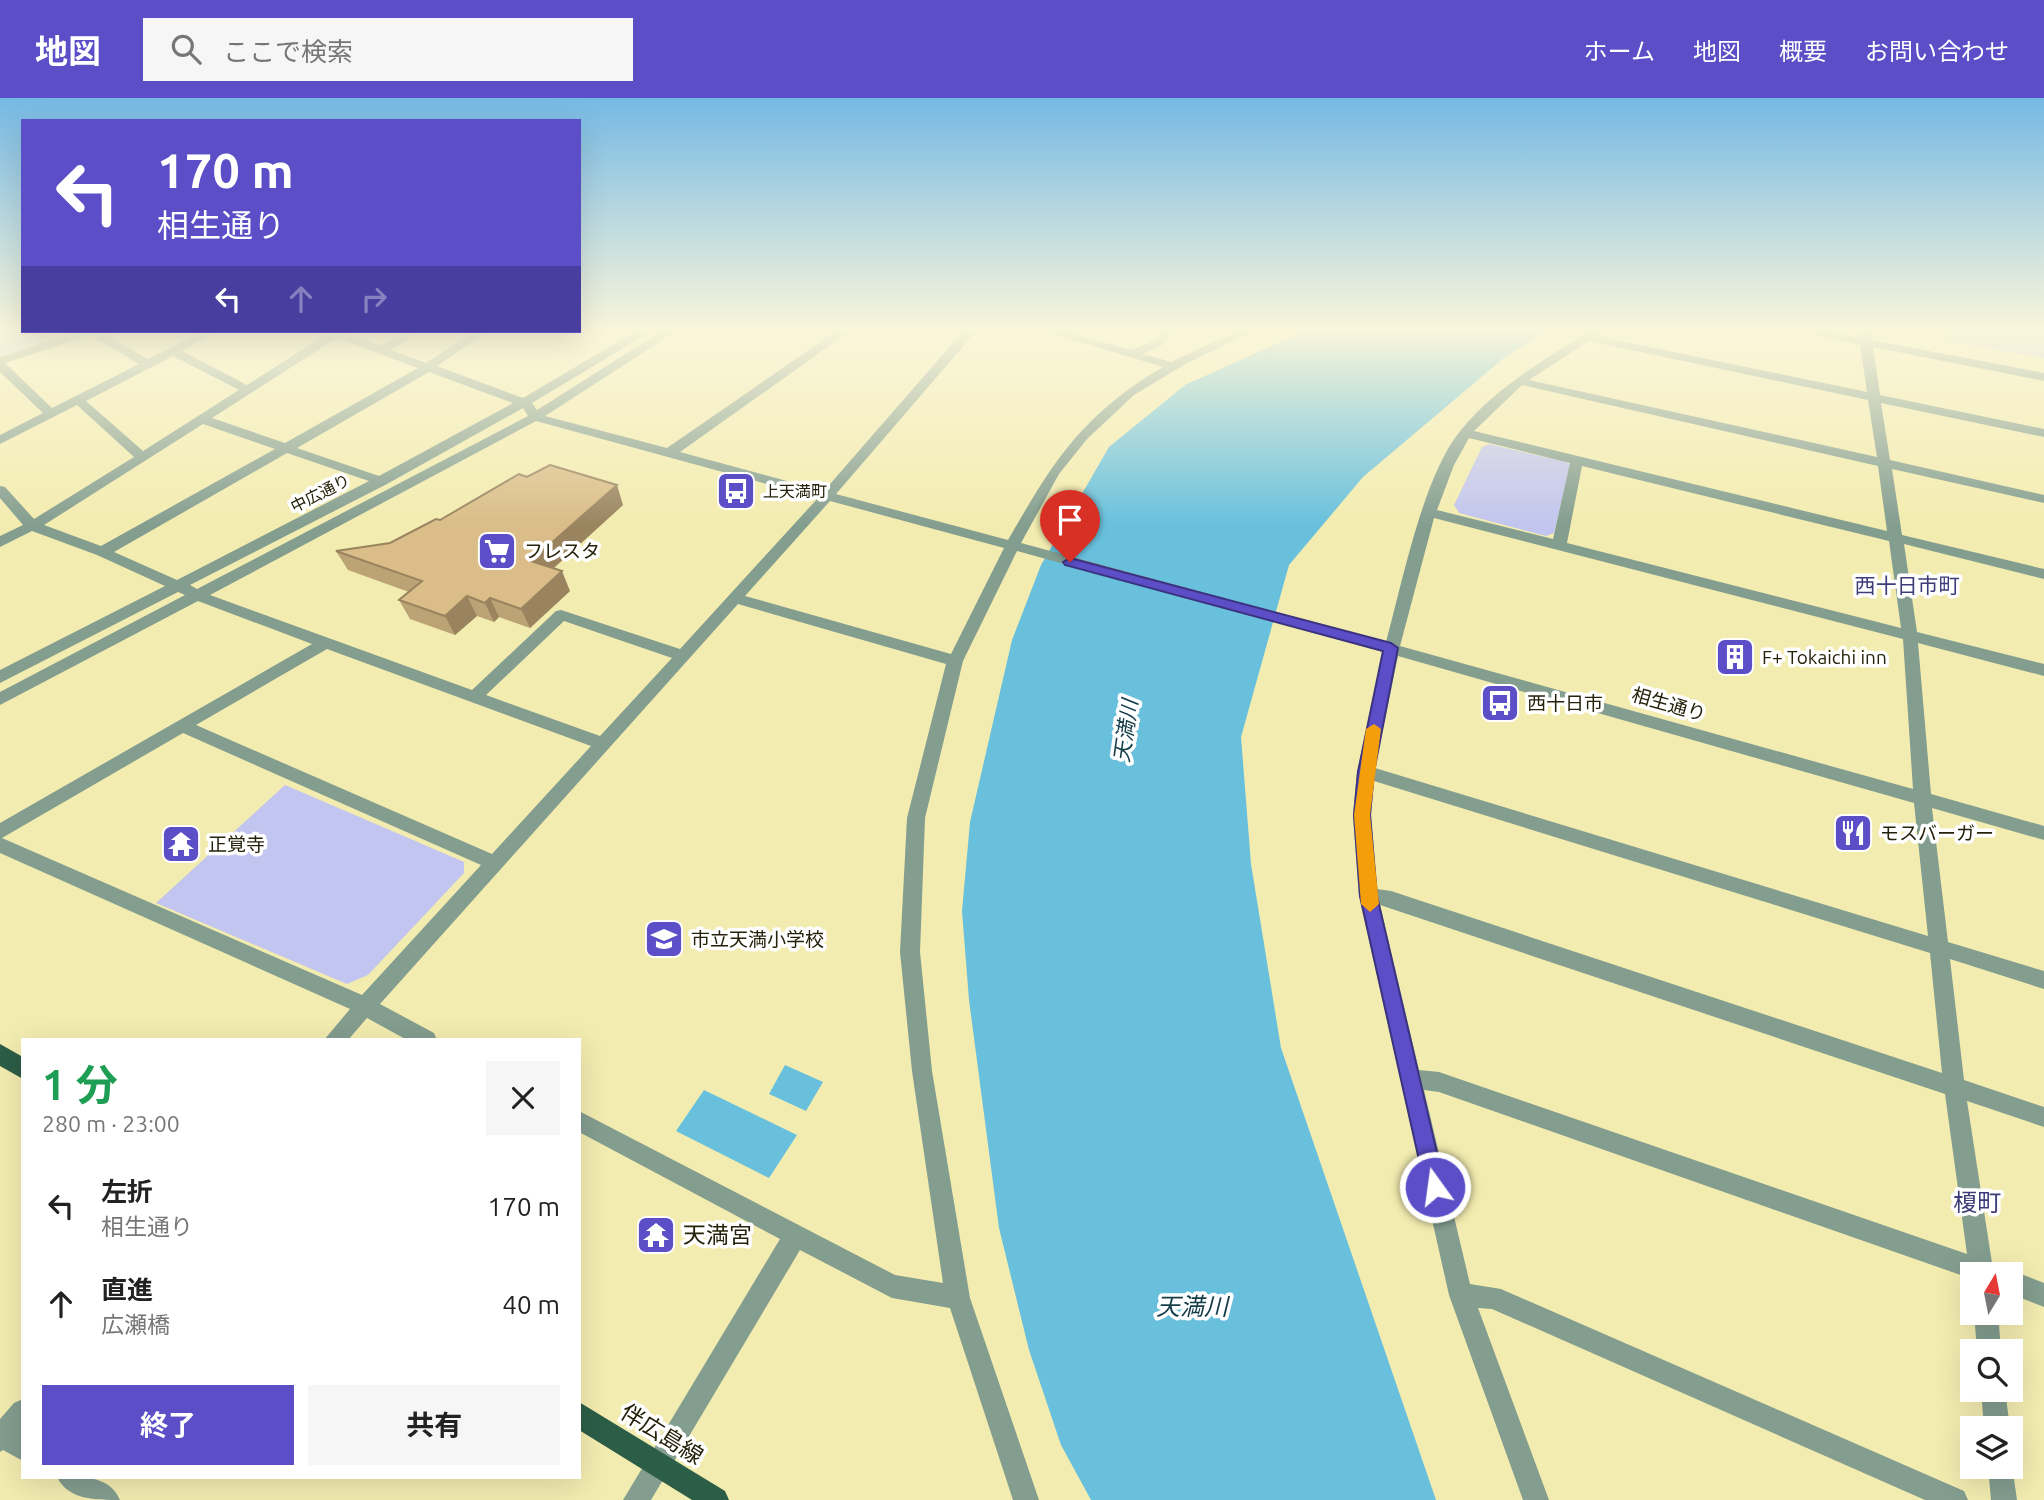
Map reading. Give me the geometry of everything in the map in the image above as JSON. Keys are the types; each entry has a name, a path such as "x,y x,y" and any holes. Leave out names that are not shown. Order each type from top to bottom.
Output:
{"main road":[{"path":"0,1054 21,1068"},
{"name":"伴広島線","path":"581,1416 716,1500"}],"street":[{"path":"31,394 51,414"},
{"path":"0,440 89,394"},
{"path":"0,542 32,526 242,394"},
{"path":"102,552 380,394"},
{"name":"相生通り","path":"494,394 531,410 668,454 1391,648 2044,833"},
{"name":"中広通り","path":"0,677 177,584 531,410 554,394"},
{"path":"0,699 199,594 558,394"},
{"path":"668,454 753,394"},
{"path":"336,1038 915,394"},
{"path":"1026,1500 958,1298 922,1071 910,952 916,818 955,661 1012,546 1053,473 1082,436 1127,394"},
{"path":"1503,394 1465,433 1447,465 1429,513 1391,648 1366,772 1362,815 1368,896 1461,1295 1536,1500"},
{"path":"1579,394 2044,499"},
{"path":"1854,394 2044,433"},
{"path":"1874,394 1910,634 1922,797 1954,1086 1983,1262"},
{"path":"78,400 143,458"},
{"path":"204,420 382,481"},
{"path":"1465,433 2044,574"},
{"path":"1559,545 1577,460"},
{"path":"0,490 32,526 325,643 602,743"},
{"path":"1429,513 2044,670"},
{"path":"733,598 955,661"},
{"path":"475,696 561,615 681,655"},
{"path":"0,832 325,643"},
{"path":"182,726 494,863"},
{"path":"1366,772 2044,980"},
{"path":"0,845 363,1005 423,1038"},
{"path":"1368,896 1391,899 2044,1117"},
{"path":"1409,1079 1439,1082 1960,1264"},
{"path":"581,1122 892,1286 958,1298"},
{"path":"636,1500 795,1236"},
{"path":"2023,1287 2044,1295"},
{"path":"1461,1295 1493,1297 1955,1500"},
{"path":"6,1439 21,1415"},
{"path":"72,1479 107,1500"},
{"path":"2002,1479 2004,1500"}],"shaded area":[{"path":"1489,444 1571,465 1554,533 1546,536 1459,513 1454,505 1482,447"},
{"path":"285,785 464,862 464,873 368,975 347,984 156,903"}],"water":[{"name":"天満川","path":"1173,394 1461,394 1363,477 1289,565 1241,737 1251,864 1281,1048 1436,1500 1091,1500 1061,1445 1029,1350 999,1228 969,1000 962,911 970,822 1012,640 1041,565 1109,447"},
{"path":"785,1065 823,1082 806,1111 769,1094"},
{"path":"704,1090 797,1135 769,1178 676,1131"}],"building":[{"name":"フレスタ","path":"550,465 617,485 531,561 562,571 521,609 490,598 485,603 467,596 445,616 399,600 422,581 336,551 390,543 436,519 440,520 519,474 527,477"}],"slow traffic":[{"path":"1370,904 1362,815 1374,729"}],"place":[{"name":"上天満町","path":"736,491"},
{"name":"フレスタ","path":"497,551"},
{"name":"F+ Tokaichi inn","path":"1735,657"},
{"name":"西十日市","path":"1500,703"},
{"name":"モスバーガー","path":"1853,833"},
{"name":"正覚寺","path":"181,844"},
{"name":"市立天満小学校","path":"664,939"},
{"name":"天満宮","path":"656,1235"}],"district":[{"name":"西十日市町","path":"1907,586"},
{"name":"榎町","path":"1977,1203"}],"route":[{"path":"1070,562 1391,648 1366,772 1362,815 1368,896 1435,1187"}]}
